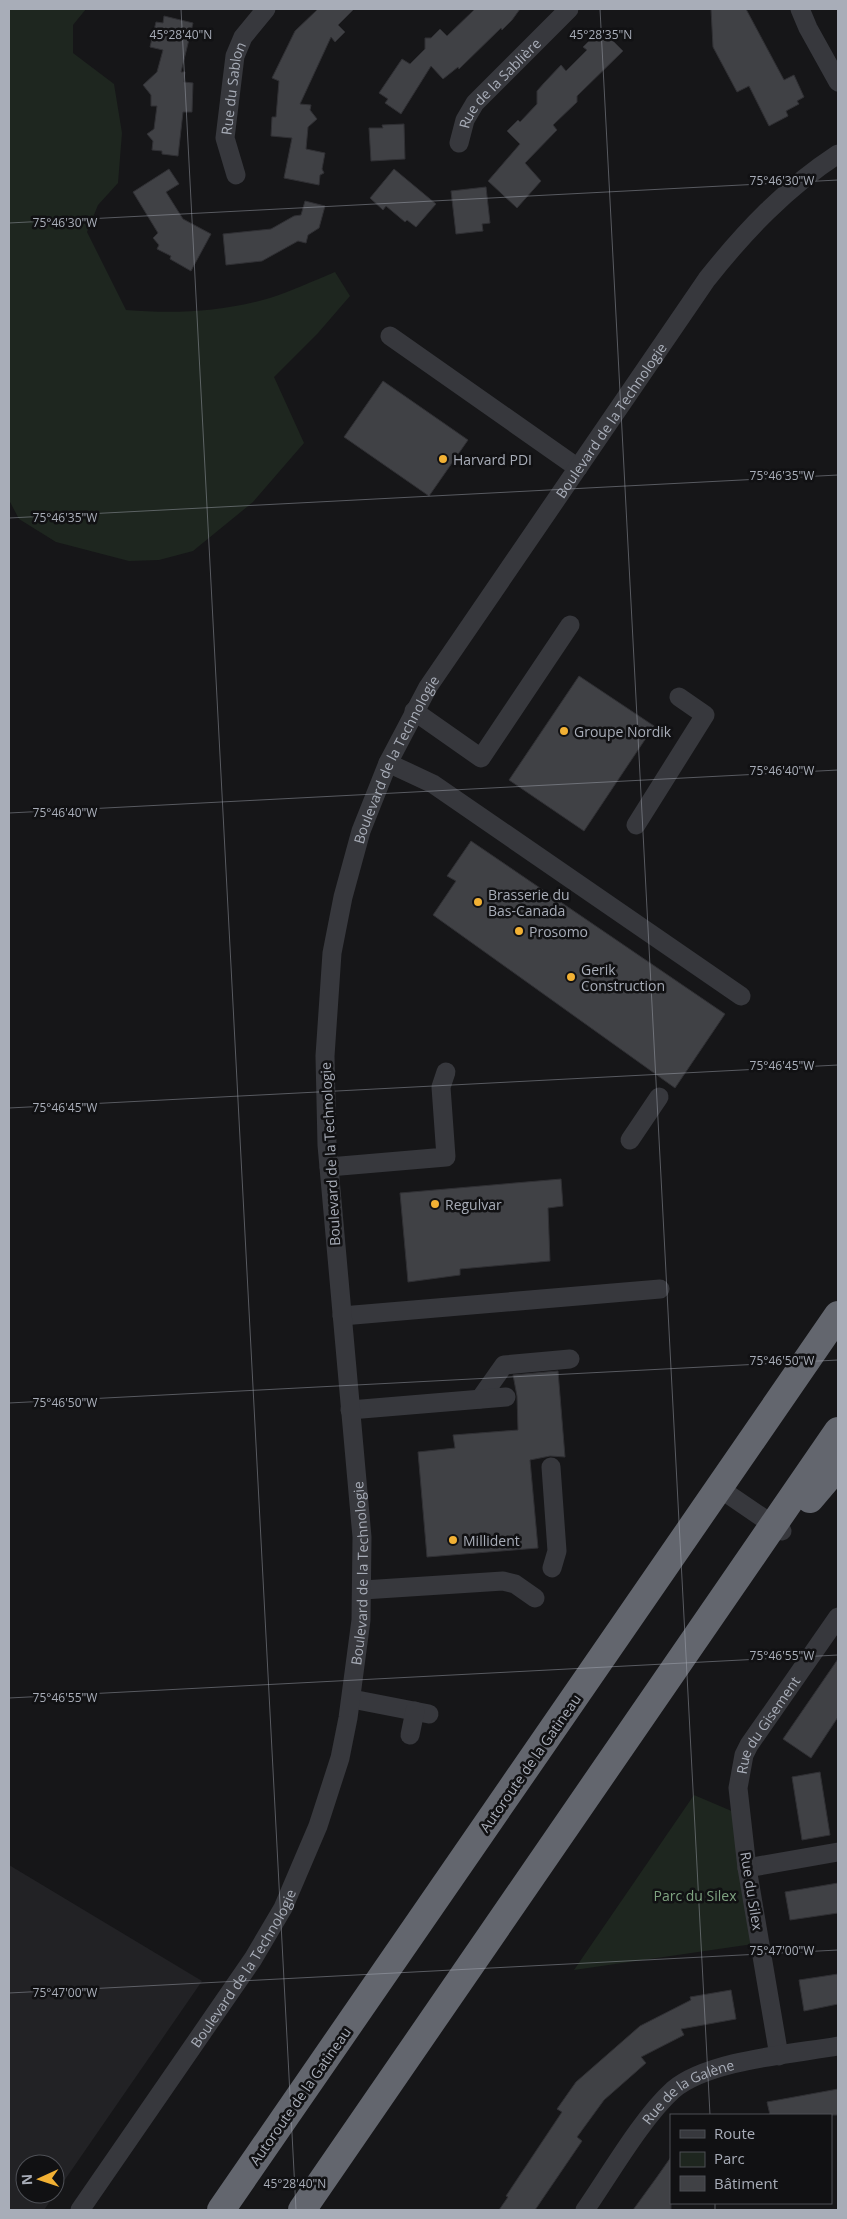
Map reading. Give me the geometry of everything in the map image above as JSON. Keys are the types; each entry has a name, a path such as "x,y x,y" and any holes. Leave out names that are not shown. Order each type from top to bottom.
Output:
{"highway":[{"name":"Autoroute de la Gatineau","path":"221,2210 838,1315"},
{"path":"302,2210 705,1625 778,1529 838,1431"},
{"path":"778,1529 838,1466"}],"street":[{"name":"Rue du Sablon","path":"236,175 225,138 235,56 243,37 266,9"},
{"name":"Rue de la Sablière","path":"458,143 465,120 475,103 569,9"},
{"path":"800,9 808,28 838,82"},
{"name":"Boulevard de la Technologie","path":"80,2210 253,1958 283,1908 310,1847 328,1799 340,1758 352,1699 363,1590 362,1537 329,1167 325,1056 332,952 343,897 356,848 388,763 414,712 447,658 708,279 731,250 790,189 838,154"},
{"path":"390,336 578,468"},
{"path":"414,712 481,758 570,625"},
{"path":"636,825 705,715 679,697"},
{"path":"388,763 433,784 741,996"},
{"path":"329,1167 446,1158 441,1087 446,1072"},
{"path":"630,1140 660,1098"},
{"path":"342,1316 660,1289"},
{"path":"480,1399 504,1365 570,1359"},
{"path":"350,1410 506,1397"},
{"path":"550,1467 557,1551 552,1568"},
{"path":"719,1488 778,1529"},
{"path":"363,1590 503,1581 515,1584 535,1598"},
{"name":"Rue du Gisement","path":"741,1815 738,1788 744,1756 838,1617"},
{"path":"352,1699 422,1712 410,1735"},
{"name":"Rue du Silex","path":"741,1815 747,1868 779,2056"},
{"path":"747,1868 838,1852"},
{"name":"Rue de la Galène","path":"585,2210 652,2113 675,2089 708,2072 779,2056 838,2046"}],"shaded area":[{"path":"9,1865 202,1981 65,2180 65,2154 15,2154 15,2204 48,2204 44,2210 9,2210"}],"green space":[{"path":"9,9 86,9 73,25 73,53 114,84 122,133 118,183 98,205 87,232 126,310 198,311 252,303 270,298 335,272 350,296 318,333 274,377 304,443 253,502 193,551 159,560 129,561 56,542 19,519 9,500"},
{"name":"Parc du Silex","path":"694,1795 741,1815 760,1943 574,1970"}],"building":[{"path":"318,9 354,9 338,25 345,32 335,42 331,37 300,104 311,105 310,110 317,119 308,127 306,149 325,153 322,169 324,173 320,175 319,185 284,178 292,138 271,136 272,117 276,117 279,81 272,78 295,31"},
{"path":"475,9 520,9 502,30 501,28 459,69 458,67 443,79 431,66 401,114 385,103 388,99 379,93 402,59 410,64 425,49 425,38 431,38 440,29 447,36"},
{"path":"711,9 746,9 784,80 794,75 804,97 797,101 799,104 786,111 788,116 769,126 749,86 737,92 713,47"},
{"path":"164,16 193,23 181,72 185,72 184,82 193,83 192,112 183,112 178,156 162,154 162,151 152,150 153,141 147,134 154,129 157,106 151,106 151,95 143,85 157,72 163,50 150,47 156,22 163,23"},
{"path":"603,31 623,51 577,96 577,102 553,125 557,130 525,163 541,181 517,208 488,181 520,144 507,131 518,120 520,122 537,104 537,91 561,65 566,71 587,50 583,47 593,37 596,39"},
{"path":"404,124 405,159 371,161 369,128 383,128 382,125"},
{"path":"169,169 179,184 166,192 183,219 211,234 191,271 170,259 171,256 157,249 159,245 153,238 158,233 133,192"},
{"path":"394,169 436,204 416,227 407,220 405,222 386,206 383,210 370,198"},
{"path":"486,187 490,223 482,224 483,231 456,234 451,191"},
{"path":"305,201 325,206 319,228 308,235 306,243 298,241 262,261 226,265 223,234 271,229 294,216 301,215"},
{"path":"383,381 468,440 429,496 344,437"},
{"path":"579,676 654,726 584,831 509,780"},
{"path":"471,841 725,1014 675,1088 433,915 456,881 447,876"},
{"path":"561,1179 563,1206 548,1208 550,1261 460,1269 460,1275 408,1282 400,1193"},
{"path":"558,1371 565,1457 550,1456 530,1460 538,1548 427,1557 418,1452 455,1448 453,1435 518,1430 517,1396 513,1375"},
{"path":"838,1659 838,1717 811,1758 783,1739"},
{"path":"820,1772 830,1835 802,1840 792,1777"},
{"path":"838,1883 838,1913 790,1920 785,1892"},
{"path":"838,1974 838,2004 804,2011 799,1980"},
{"path":"731,1990 736,2019 681,2029 684,2035 641,2057 646,2063 604,2100 577,2137 582,2141 535,2210 499,2210 508,2197 506,2196 562,2112 557,2109 576,2082 640,2026 691,2000 690,1997"},
{"path":"838,2089 838,2115 770,2114 767,2102"},
{"path":"670,2158 671,2210 633,2210"}],"place":[{"name":"Harvard PDI","path":"443,459"},
{"name":"Groupe Nordik","path":"564,731"},
{"name":"Brasserie du Bas-Canada","path":"478,902"},
{"name":"Prosomo","path":"519,931"},
{"name":"Gerik Construction","path":"571,977"},
{"name":"Regulvar","path":"435,1204"},
{"name":"Millident","path":"453,1540"}]}
